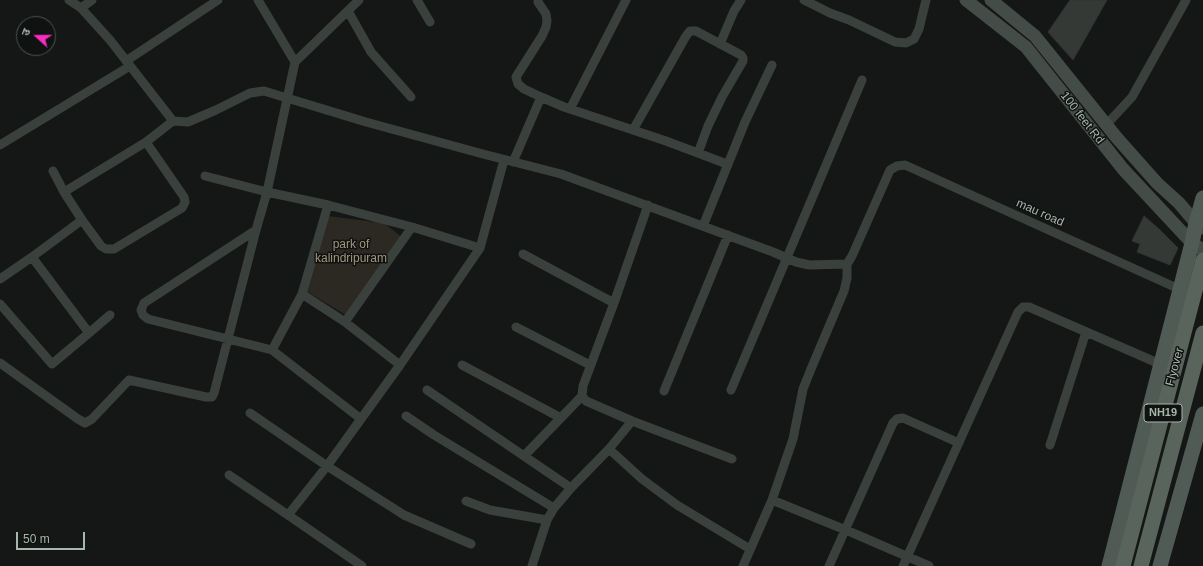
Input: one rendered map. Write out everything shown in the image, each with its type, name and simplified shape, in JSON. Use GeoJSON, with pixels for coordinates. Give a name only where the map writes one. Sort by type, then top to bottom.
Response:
{"type":"FeatureCollection","features":[{"type":"Feature","properties":{"kind":"highway","name":"Flyover"},"geometry":{"type":"LineString","coordinates":[[1123,566],[1203,260]]}},
{"type":"Feature","properties":{"kind":"highway","name":"Flyover"},"geometry":{"type":"LineString","coordinates":[[1142,566],[1203,332]]}},
{"type":"Feature","properties":{"kind":"main road","name":"100 feet Rd"},"geometry":{"type":"LineString","coordinates":[[966,0],[1026,47],[1123,169],[1197,246]]}},
{"type":"Feature","properties":{"kind":"main road"},"geometry":{"type":"LineString","coordinates":[[991,0],[1035,36],[1106,125],[1157,183],[1179,203],[1199,225]]}},
{"type":"Feature","properties":{"kind":"main road"},"geometry":{"type":"LineString","coordinates":[[1109,566],[1179,289],[1197,246],[1203,198]]}},
{"type":"Feature","properties":{"kind":"main road"},"geometry":{"type":"LineString","coordinates":[[1160,566],[1203,414]]}},
{"type":"Feature","properties":{"kind":"street"},"geometry":{"type":"LineString","coordinates":[[70,0],[81,8],[110,40],[173,121]]}},
{"type":"Feature","properties":{"kind":"street"},"geometry":{"type":"LineString","coordinates":[[81,8],[92,0]]}},
{"type":"Feature","properties":{"kind":"street"},"geometry":{"type":"LineString","coordinates":[[0,145],[128,63],[218,0]]}},
{"type":"Feature","properties":{"kind":"street"},"geometry":{"type":"LineString","coordinates":[[258,0],[295,62]]}},
{"type":"Feature","properties":{"kind":"street"},"geometry":{"type":"LineString","coordinates":[[0,363],[85,423],[92,419],[129,380],[206,397],[212,397],[266,192],[295,62],[360,0]]}},
{"type":"Feature","properties":{"kind":"street"},"geometry":{"type":"LineString","coordinates":[[417,0],[430,22]]}},
{"type":"Feature","properties":{"kind":"street"},"geometry":{"type":"LineString","coordinates":[[538,0],[546,14],[546,28],[516,77],[518,84],[541,98],[727,164]]}},
{"type":"Feature","properties":{"kind":"street"},"geometry":{"type":"LineString","coordinates":[[570,109],[626,0]]}},
{"type":"Feature","properties":{"kind":"street"},"geometry":{"type":"LineString","coordinates":[[720,44],[734,11],[741,0]]}},
{"type":"Feature","properties":{"kind":"street"},"geometry":{"type":"LineString","coordinates":[[804,0],[895,42],[906,43],[914,39],[926,0]]}},
{"type":"Feature","properties":{"kind":"street"},"geometry":{"type":"LineString","coordinates":[[1106,125],[1132,96],[1186,0]]}},
{"type":"Feature","properties":{"kind":"street"},"geometry":{"type":"LineString","coordinates":[[348,11],[371,52],[411,97]]}},
{"type":"Feature","properties":{"kind":"street"},"geometry":{"type":"LineString","coordinates":[[632,130],[686,36],[690,31],[696,31],[741,55],[743,58],[743,61],[708,126],[698,153]]}},
{"type":"Feature","properties":{"kind":"street"},"geometry":{"type":"LineString","coordinates":[[703,226],[745,122],[772,65]]}},
{"type":"Feature","properties":{"kind":"street"},"geometry":{"type":"LineString","coordinates":[[731,390],[862,80]]}},
{"type":"Feature","properties":{"kind":"street"},"geometry":{"type":"LineString","coordinates":[[64,192],[146,142],[173,121],[188,122],[250,93],[264,91],[366,122],[561,174],[648,205],[796,262],[809,265],[846,264],[847,278],[844,291],[810,369],[793,439],[772,500],[743,566]]}},
{"type":"Feature","properties":{"kind":"street"},"geometry":{"type":"LineString","coordinates":[[288,515],[327,466],[400,365],[480,248],[509,161],[541,98]]}},
{"type":"Feature","properties":{"kind":"street"},"geometry":{"type":"LineString","coordinates":[[53,171],[64,192],[101,246],[106,249],[114,249],[182,208],[185,202],[184,197],[146,142]]}},
{"type":"Feature","properties":{"kind":"street","name":"mau road"},"geometry":{"type":"LineString","coordinates":[[846,264],[852,256],[890,170],[897,166],[905,165],[1179,289]]}},
{"type":"Feature","properties":{"kind":"street"},"geometry":{"type":"LineString","coordinates":[[205,176],[266,192],[328,205],[412,227],[480,248]]}},
{"type":"Feature","properties":{"kind":"street"},"geometry":{"type":"LineString","coordinates":[[272,350],[302,294],[328,205]]}},
{"type":"Feature","properties":{"kind":"street"},"geometry":{"type":"LineString","coordinates":[[648,205],[614,303],[582,386],[582,396],[586,401],[632,421],[732,459]]}},
{"type":"Feature","properties":{"kind":"street"},"geometry":{"type":"LineString","coordinates":[[0,279],[82,220]]}},
{"type":"Feature","properties":{"kind":"street"},"geometry":{"type":"LineString","coordinates":[[345,322],[412,227]]}},
{"type":"Feature","properties":{"kind":"street"},"geometry":{"type":"LineString","coordinates":[[256,230],[144,303],[142,310],[143,315],[148,319],[272,350],[361,419]]}},
{"type":"Feature","properties":{"kind":"street"},"geometry":{"type":"LineString","coordinates":[[664,391],[728,235]]}},
{"type":"Feature","properties":{"kind":"street"},"geometry":{"type":"LineString","coordinates":[[523,254],[614,303]]}},
{"type":"Feature","properties":{"kind":"street"},"geometry":{"type":"LineString","coordinates":[[32,257],[89,333]]}},
{"type":"Feature","properties":{"kind":"street"},"geometry":{"type":"LineString","coordinates":[[302,294],[345,322],[400,365]]}},
{"type":"Feature","properties":{"kind":"street"},"geometry":{"type":"LineString","coordinates":[[0,304],[52,364],[110,315]]}},
{"type":"Feature","properties":{"kind":"street"},"geometry":{"type":"LineString","coordinates":[[903,566],[1018,312],[1023,307],[1029,307],[1160,364]]}},
{"type":"Feature","properties":{"kind":"street"},"geometry":{"type":"LineString","coordinates":[[516,327],[590,365]]}},
{"type":"Feature","properties":{"kind":"street"},"geometry":{"type":"LineString","coordinates":[[1050,445],[1086,332]]}},
{"type":"Feature","properties":{"kind":"street"},"geometry":{"type":"LineString","coordinates":[[462,365],[561,418]]}},
{"type":"Feature","properties":{"kind":"street"},"geometry":{"type":"LineString","coordinates":[[427,390],[571,488]]}},
{"type":"Feature","properties":{"kind":"street"},"geometry":{"type":"LineString","coordinates":[[524,456],[582,396]]}},
{"type":"Feature","properties":{"kind":"street"},"geometry":{"type":"LineString","coordinates":[[250,413],[327,466],[404,515],[471,544]]}},
{"type":"Feature","properties":{"kind":"street"},"geometry":{"type":"LineString","coordinates":[[406,416],[434,435],[554,508]]}},
{"type":"Feature","properties":{"kind":"street"},"geometry":{"type":"LineString","coordinates":[[829,566],[896,419],[903,418],[959,443]]}},
{"type":"Feature","properties":{"kind":"street"},"geometry":{"type":"LineString","coordinates":[[532,566],[547,520],[554,508],[571,488],[609,449],[632,421]]}},
{"type":"Feature","properties":{"kind":"street"},"geometry":{"type":"LineString","coordinates":[[609,449],[642,479],[677,505],[750,549]]}},
{"type":"Feature","properties":{"kind":"street"},"geometry":{"type":"LineString","coordinates":[[228,475],[362,566]]}},
{"type":"Feature","properties":{"kind":"street"},"geometry":{"type":"LineString","coordinates":[[772,500],[929,566]]}},
{"type":"Feature","properties":{"kind":"street"},"geometry":{"type":"LineString","coordinates":[[466,501],[490,510],[547,520]]}},
{"type":"Feature","properties":{"kind":"green space","name":"park of kalindripuram"},"geometry":{"type":"Polygon","coordinates":[[[327,216],[384,223],[403,238],[346,315],[306,291],[327,216]]]}},
{"type":"Feature","properties":{"kind":"building"},"geometry":{"type":"Polygon","coordinates":[[[1070,0],[1107,0],[1073,60],[1048,32],[1070,0]]]}},
{"type":"Feature","properties":{"kind":"building"},"geometry":{"type":"Polygon","coordinates":[[[1144,216],[1178,248],[1170,265],[1137,252],[1140,244],[1132,241],[1144,216]]]}}]}
